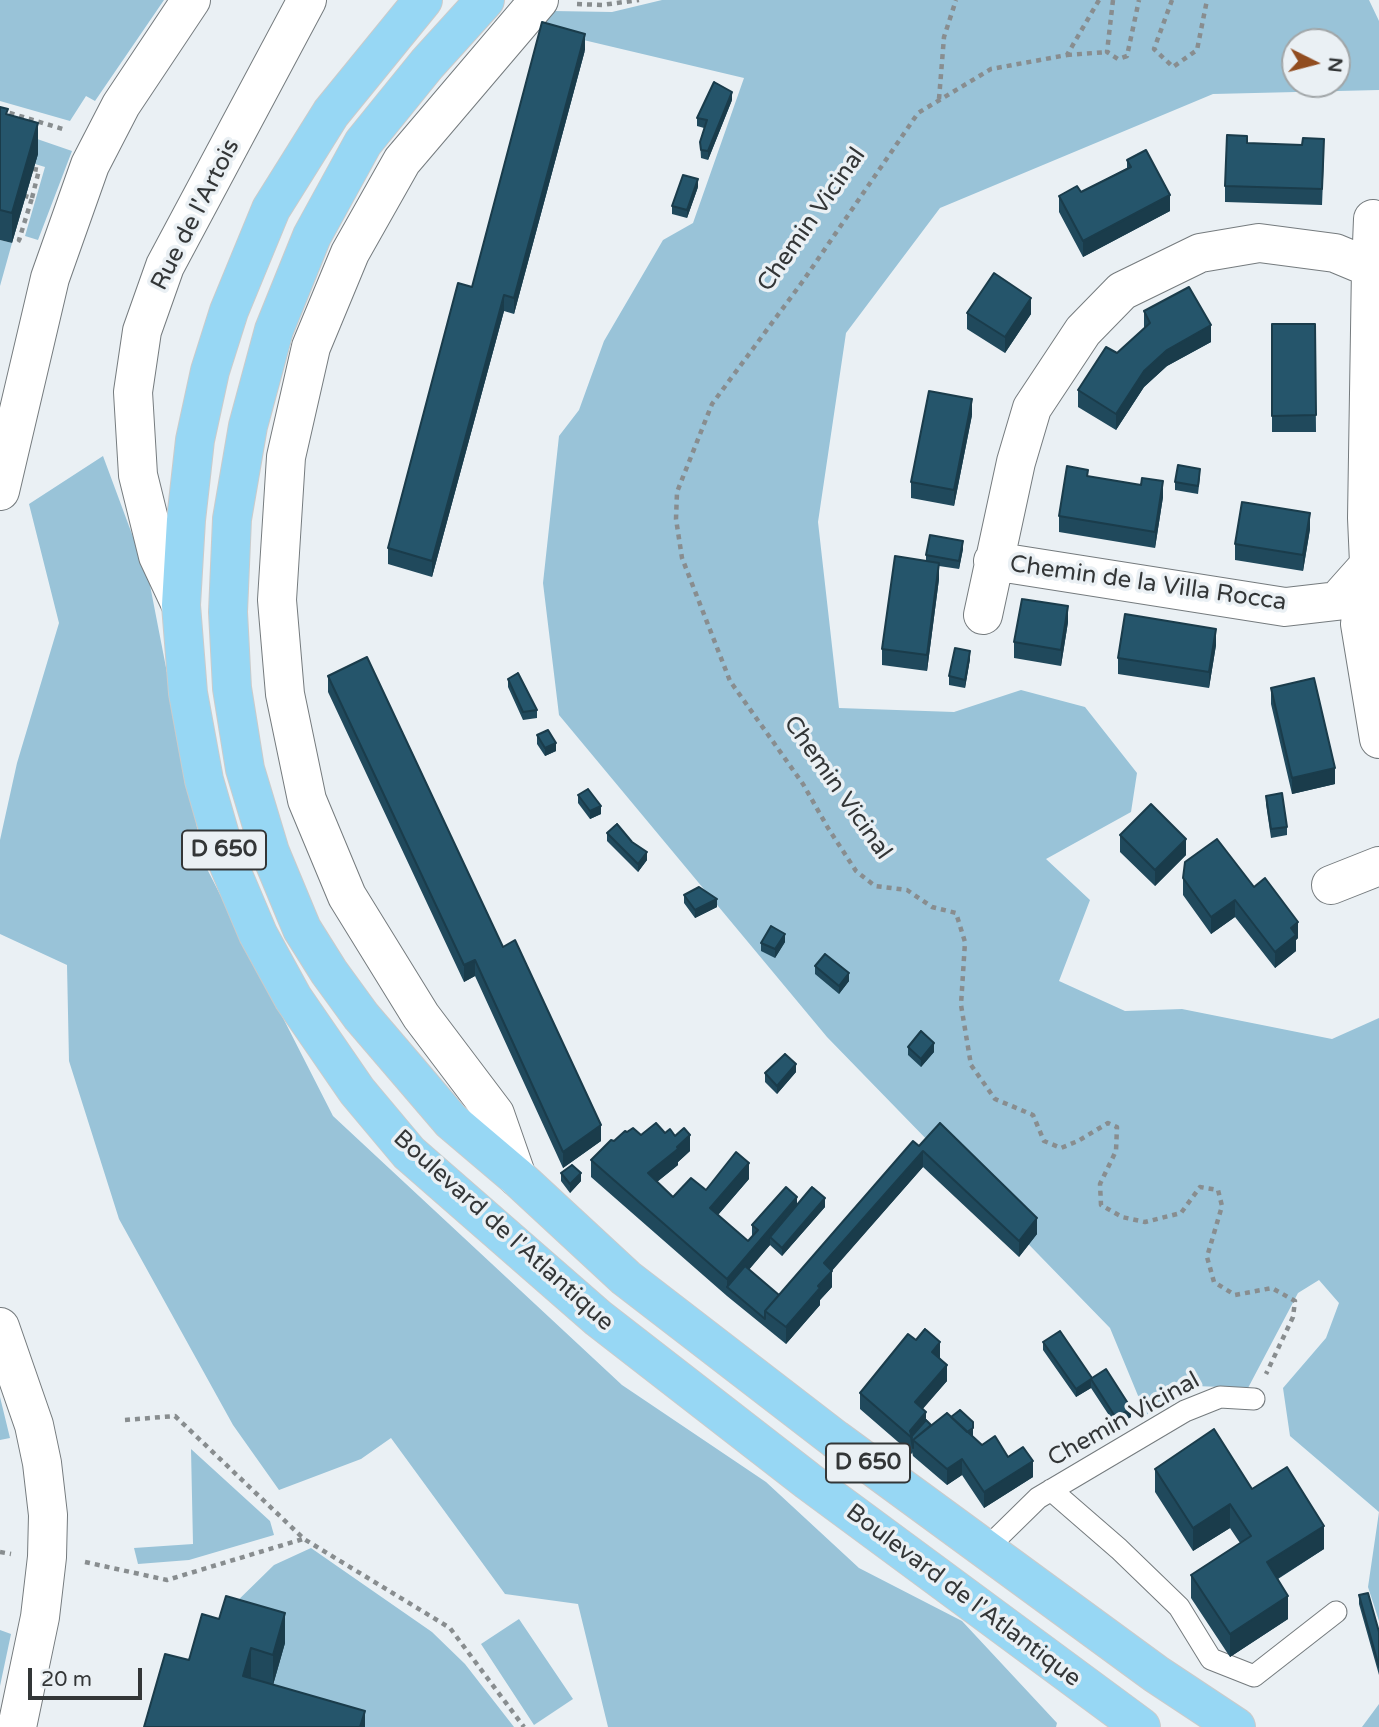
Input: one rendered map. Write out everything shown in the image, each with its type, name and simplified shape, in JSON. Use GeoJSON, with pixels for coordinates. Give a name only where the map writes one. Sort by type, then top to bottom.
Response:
{"type":"FeatureCollection","features":[{"type":"Feature","properties":{"kind":"main road","name":"Boulevard de l'Atlantique"},"geometry":{"type":"LineString","coordinates":[[423,0],[331,113],[271,209],[229,311],[210,371],[195,440],[186,520],[181,605],[188,693],[204,780],[228,863],[258,934],[293,998],[357,1091],[410,1153],[598,1318],[808,1481],[1141,1727]]}},
{"type":"Feature","properties":{"kind":"main road","name":"Boulevard de l'Atlantique"},"geometry":{"type":"LineString","coordinates":[[485,0],[426,64],[363,143],[312,236],[274,330],[248,426],[232,519],[228,612],[232,688],[245,769],[270,852],[302,929],[329,972],[395,1058],[451,1121],[517,1177],[626,1278],[835,1439],[1156,1674],[1236,1727]]}},
{"type":"Feature","properties":{"kind":"street"},"geometry":{"type":"LineString","coordinates":[[0,491],[50,278],[82,186],[121,104],[191,0]]}},
{"type":"Feature","properties":{"kind":"street","name":"Rue de l'Artois"},"geometry":{"type":"LineString","coordinates":[[181,605],[158,556],[138,475],[134,392],[142,331],[164,266],[307,0]]}},
{"type":"Feature","properties":{"kind":"street","name":"Boulevard de l'Atlantique"},"geometry":{"type":"LineString","coordinates":[[517,1177],[495,1114],[421,1016],[347,896],[306,800],[285,694],[277,600],[286,457],[311,347],[350,253],[402,161],[537,2]]}},
{"type":"Feature","properties":{"kind":"street"},"geometry":{"type":"LineString","coordinates":[[1373,219],[1367,518],[1374,564],[1360,624],[1379,739]]}},
{"type":"Feature","properties":{"kind":"street","name":"Chemin de la Villa Rocca"},"geometry":{"type":"LineString","coordinates":[[982,615],[1016,462],[1032,408],[1083,331],[1122,291],[1200,253],[1259,243],[1335,253],[1371,268]]}},
{"type":"Feature","properties":{"kind":"street","name":"Chemin de la Villa Rocca"},"geometry":{"type":"LineString","coordinates":[[993,561],[1285,607],[1337,601],[1374,564]]}},
{"type":"Feature","properties":{"kind":"street"},"geometry":{"type":"LineString","coordinates":[[1331,885],[1379,866]]}},
{"type":"Feature","properties":{"kind":"street"},"geometry":{"type":"LineString","coordinates":[[0,1327],[34,1425],[46,1491],[47,1557],[34,1650],[17,1727]]}},
{"type":"Feature","properties":{"kind":"lane","name":"Chemin Vicinal"},"geometry":{"type":"LineString","coordinates":[[986,1549],[1038,1498],[1185,1412],[1220,1397],[1254,1399]]}},
{"type":"Feature","properties":{"kind":"lane"},"geometry":{"type":"LineString","coordinates":[[1051,1490],[1119,1549],[1179,1607],[1211,1659],[1254,1676],[1336,1612]]}},
{"type":"Feature","properties":{"kind":"path"},"geometry":{"type":"LineString","coordinates":[[537,2],[602,5],[639,0]]}},
{"type":"Feature","properties":{"kind":"path"},"geometry":{"type":"LineString","coordinates":[[939,100],[944,37],[956,0]]}},
{"type":"Feature","properties":{"kind":"path"},"geometry":{"type":"LineString","coordinates":[[1067,55],[1099,0]]}},
{"type":"Feature","properties":{"kind":"path"},"geometry":{"type":"LineString","coordinates":[[1107,52],[1113,0]]}},
{"type":"Feature","properties":{"kind":"path","name":"Chemin Vicinal"},"geometry":{"type":"LineString","coordinates":[[1139,0],[1127,56],[1118,59],[1107,52],[1067,55],[991,69],[918,113],[803,281],[712,404],[677,492],[676,519],[682,558],[730,681],[803,783],[856,871],[875,886],[907,890],[932,907],[956,913],[965,942],[961,1005],[971,1065],[995,1100],[1032,1115],[1044,1141],[1061,1148],[1078,1141],[1108,1122],[1117,1127],[1116,1151],[1100,1184],[1101,1205],[1122,1217],[1145,1222],[1181,1213],[1200,1187],[1218,1190],[1222,1206],[1208,1257],[1214,1282],[1235,1295],[1272,1288],[1294,1301],[1293,1317],[1254,1399]]}},
{"type":"Feature","properties":{"kind":"path"},"geometry":{"type":"LineString","coordinates":[[1172,0],[1154,49],[1173,67],[1197,50],[1207,0]]}},
{"type":"Feature","properties":{"kind":"path"},"geometry":{"type":"LineString","coordinates":[[0,110],[72,131]]}},
{"type":"Feature","properties":{"kind":"path"},"geometry":{"type":"LineString","coordinates":[[19,240],[39,170],[33,169]]}},
{"type":"Feature","properties":{"kind":"path"},"geometry":{"type":"LineString","coordinates":[[25,196],[32,198]]}},
{"type":"Feature","properties":{"kind":"path"},"geometry":{"type":"LineString","coordinates":[[125,1420],[175,1416],[304,1539],[450,1628],[524,1727]]}},
{"type":"Feature","properties":{"kind":"path"},"geometry":{"type":"LineString","coordinates":[[47,1557],[67,1558],[167,1580],[304,1539]]}},
{"type":"Feature","properties":{"kind":"shaded area"},"geometry":{"type":"Polygon","coordinates":[[[0,0],[164,0],[95,101],[86,96],[70,121],[0,101],[0,0]]]}},
{"type":"Feature","properties":{"kind":"shaded area"},"geometry":{"type":"Polygon","coordinates":[[[662,0],[1369,0],[1379,21],[1379,90],[1351,91],[1351,28],[1281,28],[1281,92],[1213,94],[940,208],[846,333],[818,522],[839,708],[954,712],[1021,690],[1085,707],[1137,773],[1131,812],[1046,859],[1090,900],[1059,981],[1125,1011],[1182,1009],[1332,1039],[1379,1018],[1379,1512],[1290,1436],[1283,1388],[1326,1338],[1339,1303],[1319,1280],[1298,1293],[1248,1388],[1195,1386],[1146,1415],[1110,1328],[827,1037],[559,715],[543,583],[559,436],[579,410],[604,341],[663,240],[693,223],[744,78],[537,29],[553,11],[612,12],[662,0]]]}},
{"type":"Feature","properties":{"kind":"shaded area"},"geometry":{"type":"Polygon","coordinates":[[[11,130],[72,151],[38,240],[25,236],[45,167],[35,164],[37,154],[11,130]]]}},
{"type":"Feature","properties":{"kind":"shaded area"},"geometry":{"type":"Polygon","coordinates":[[[0,240],[12,243],[0,286],[0,240]]]}},
{"type":"Feature","properties":{"kind":"shaded area"},"geometry":{"type":"Polygon","coordinates":[[[103,456],[149,580],[204,863],[333,1116],[622,1385],[766,1482],[859,1568],[962,1621],[1057,1723],[1056,1727],[608,1727],[578,1604],[505,1594],[391,1438],[361,1459],[279,1490],[233,1425],[119,1219],[69,1061],[67,965],[0,934],[0,840],[17,763],[59,623],[29,504],[103,456]]]}},
{"type":"Feature","properties":{"kind":"shaded area"},"geometry":{"type":"Polygon","coordinates":[[[0,1397],[10,1438],[0,1440],[0,1397]]]}},
{"type":"Feature","properties":{"kind":"shaded area"},"geometry":{"type":"Polygon","coordinates":[[[191,1449],[270,1521],[274,1535],[189,1560],[138,1564],[134,1548],[193,1544],[191,1449]]]}},
{"type":"Feature","properties":{"kind":"shaded area"},"geometry":{"type":"Polygon","coordinates":[[[1379,1512],[1379,1621],[1368,1587],[1379,1512]]]}},
{"type":"Feature","properties":{"kind":"shaded area"},"geometry":{"type":"Polygon","coordinates":[[[311,1548],[432,1632],[465,1664],[514,1727],[360,1727],[248,1698],[226,1612],[274,1565],[311,1548]]]}},
{"type":"Feature","properties":{"kind":"shaded area"},"geometry":{"type":"Polygon","coordinates":[[[519,1619],[573,1699],[534,1725],[481,1644],[519,1619]]]}},
{"type":"Feature","properties":{"kind":"shaded area"},"geometry":{"type":"Polygon","coordinates":[[[0,1630],[11,1634],[0,1686],[0,1630]]]}},
{"type":"Feature","properties":{"kind":"shaded area"},"geometry":{"type":"Polygon","coordinates":[[[1379,1704],[1379,1727],[1362,1727],[1379,1704]]]}},
{"type":"Feature","properties":{"kind":"building"},"geometry":{"type":"Polygon","coordinates":[[[542,22],[585,34],[514,298],[504,295],[432,561],[388,548],[458,283],[472,287],[542,22]]]}},
{"type":"Feature","properties":{"kind":"building"},"geometry":{"type":"Polygon","coordinates":[[[714,82],[732,92],[708,151],[701,150],[700,142],[707,120],[697,118],[714,82]]]}},
{"type":"Feature","properties":{"kind":"building"},"geometry":{"type":"Polygon","coordinates":[[[0,107],[8,109],[6,114],[38,123],[12,213],[0,210],[0,107]]]}},
{"type":"Feature","properties":{"kind":"building"},"geometry":{"type":"Polygon","coordinates":[[[1227,135],[1247,136],[1247,143],[1302,145],[1303,138],[1324,139],[1322,189],[1225,186],[1227,135]]]}},
{"type":"Feature","properties":{"kind":"building"},"geometry":{"type":"Polygon","coordinates":[[[1146,150],[1170,195],[1083,241],[1059,196],[1077,186],[1081,192],[1131,167],[1127,160],[1146,150]]]}},
{"type":"Feature","properties":{"kind":"building"},"geometry":{"type":"Polygon","coordinates":[[[683,175],[698,179],[687,210],[672,206],[683,175]]]}},
{"type":"Feature","properties":{"kind":"building"},"geometry":{"type":"Polygon","coordinates":[[[994,273],[1031,298],[1005,337],[967,313],[994,273]]]}},
{"type":"Feature","properties":{"kind":"building"},"geometry":{"type":"Polygon","coordinates":[[[1189,287],[1211,325],[1167,350],[1144,371],[1116,414],[1078,390],[1106,347],[1117,353],[1150,323],[1144,311],[1189,287]]]}},
{"type":"Feature","properties":{"kind":"building"},"geometry":{"type":"Polygon","coordinates":[[[1272,324],[1315,324],[1316,415],[1272,416],[1272,324]]]}},
{"type":"Feature","properties":{"kind":"building"},"geometry":{"type":"Polygon","coordinates":[[[929,391],[972,399],[954,490],[911,482],[929,391]]]}},
{"type":"Feature","properties":{"kind":"building"},"geometry":{"type":"Polygon","coordinates":[[[1178,465],[1200,469],[1198,486],[1175,482],[1178,465]]]}},
{"type":"Feature","properties":{"kind":"building"},"geometry":{"type":"Polygon","coordinates":[[[1067,466],[1088,470],[1087,476],[1141,485],[1142,478],[1163,481],[1155,532],[1059,516],[1067,466]]]}},
{"type":"Feature","properties":{"kind":"building"},"geometry":{"type":"Polygon","coordinates":[[[1242,502],[1310,513],[1303,555],[1235,544],[1242,502]]]}},
{"type":"Feature","properties":{"kind":"building"},"geometry":{"type":"Polygon","coordinates":[[[930,535],[963,541],[959,561],[926,555],[930,535]]]}},
{"type":"Feature","properties":{"kind":"building"},"geometry":{"type":"Polygon","coordinates":[[[895,556],[939,563],[927,655],[882,649],[895,556]]]}},
{"type":"Feature","properties":{"kind":"building"},"geometry":{"type":"Polygon","coordinates":[[[1022,599],[1068,606],[1061,650],[1014,642],[1022,599]]]}},
{"type":"Feature","properties":{"kind":"building"},"geometry":{"type":"Polygon","coordinates":[[[1125,614],[1216,629],[1209,672],[1118,658],[1125,614]]]}},
{"type":"Feature","properties":{"kind":"building"},"geometry":{"type":"Polygon","coordinates":[[[955,648],[970,651],[965,680],[949,676],[955,648]]]}},
{"type":"Feature","properties":{"kind":"building"},"geometry":{"type":"Polygon","coordinates":[[[367,657],[503,947],[515,940],[601,1125],[563,1152],[475,960],[464,965],[328,676],[367,657]]]}},
{"type":"Feature","properties":{"kind":"building"},"geometry":{"type":"Polygon","coordinates":[[[518,673],[537,710],[523,712],[508,679],[518,673]]]}},
{"type":"Feature","properties":{"kind":"building"},"geometry":{"type":"Polygon","coordinates":[[[1314,678],[1335,768],[1292,778],[1271,688],[1314,678]]]}},
{"type":"Feature","properties":{"kind":"building"},"geometry":{"type":"Polygon","coordinates":[[[548,730],[556,743],[545,748],[537,735],[548,730]]]}},
{"type":"Feature","properties":{"kind":"building"},"geometry":{"type":"Polygon","coordinates":[[[588,789],[601,806],[590,811],[578,795],[588,789]]]}},
{"type":"Feature","properties":{"kind":"building"},"geometry":{"type":"Polygon","coordinates":[[[1282,793],[1287,827],[1271,829],[1266,796],[1282,793]]]}},
{"type":"Feature","properties":{"kind":"building"},"geometry":{"type":"Polygon","coordinates":[[[1151,804],[1186,839],[1155,870],[1120,835],[1151,804]]]}},
{"type":"Feature","properties":{"kind":"building"},"geometry":{"type":"Polygon","coordinates":[[[617,824],[632,842],[647,852],[638,864],[607,833],[617,824]]]}},
{"type":"Feature","properties":{"kind":"building"},"geometry":{"type":"Polygon","coordinates":[[[1217,839],[1254,887],[1265,878],[1298,922],[1291,928],[1296,935],[1275,952],[1235,900],[1211,917],[1183,878],[1185,862],[1217,839]]]}},
{"type":"Feature","properties":{"kind":"building"},"geometry":{"type":"Polygon","coordinates":[[[699,887],[717,899],[695,910],[684,895],[699,887]]]}},
{"type":"Feature","properties":{"kind":"building"},"geometry":{"type":"Polygon","coordinates":[[[771,926],[785,934],[775,949],[761,943],[771,926]]]}},
{"type":"Feature","properties":{"kind":"building"},"geometry":{"type":"Polygon","coordinates":[[[825,954],[849,973],[839,986],[815,966],[825,954]]]}},
{"type":"Feature","properties":{"kind":"building"},"geometry":{"type":"Polygon","coordinates":[[[921,1031],[934,1043],[921,1059],[908,1047],[921,1031]]]}},
{"type":"Feature","properties":{"kind":"building"},"geometry":{"type":"Polygon","coordinates":[[[785,1054],[796,1064],[777,1086],[765,1073],[785,1054]]]}},
{"type":"Feature","properties":{"kind":"building"},"geometry":{"type":"Polygon","coordinates":[[[656,1123],[665,1133],[670,1129],[675,1136],[684,1128],[690,1135],[678,1149],[648,1173],[673,1197],[691,1178],[706,1190],[736,1152],[749,1163],[710,1208],[748,1241],[758,1230],[752,1225],[786,1187],[797,1197],[727,1279],[591,1160],[611,1140],[614,1141],[625,1131],[633,1128],[641,1135],[656,1123]]]}},
{"type":"Feature","properties":{"kind":"building"},"geometry":{"type":"Polygon","coordinates":[[[940,1123],[1037,1218],[1019,1241],[923,1151],[824,1263],[832,1271],[786,1327],[765,1311],[913,1141],[919,1146],[940,1123]]]}},
{"type":"Feature","properties":{"kind":"building"},"geometry":{"type":"Polygon","coordinates":[[[572,1165],[581,1173],[570,1184],[561,1173],[572,1165]]]}},
{"type":"Feature","properties":{"kind":"building"},"geometry":{"type":"Polygon","coordinates":[[[812,1187],[825,1198],[782,1248],[770,1237],[812,1187]]]}},
{"type":"Feature","properties":{"kind":"building"},"geometry":{"type":"Polygon","coordinates":[[[745,1266],[779,1295],[765,1311],[765,1319],[727,1287],[745,1266]]]}},
{"type":"Feature","properties":{"kind":"building"},"geometry":{"type":"Polygon","coordinates":[[[925,1329],[940,1342],[932,1352],[947,1365],[915,1402],[926,1412],[910,1431],[912,1438],[860,1393],[908,1334],[916,1340],[925,1329]]]}},
{"type":"Feature","properties":{"kind":"building"},"geometry":{"type":"Polygon","coordinates":[[[1060,1331],[1092,1378],[1106,1369],[1131,1408],[1116,1418],[1091,1379],[1076,1389],[1043,1342],[1060,1331]]]}},
{"type":"Feature","properties":{"kind":"building"},"geometry":{"type":"Polygon","coordinates":[[[960,1410],[973,1422],[973,1428],[967,1432],[951,1417],[960,1410]]]}},
{"type":"Feature","properties":{"kind":"building"},"geometry":{"type":"Polygon","coordinates":[[[947,1413],[982,1445],[995,1436],[1008,1457],[1023,1447],[1033,1461],[984,1492],[962,1459],[947,1469],[913,1440],[947,1413]]]}},
{"type":"Feature","properties":{"kind":"building"},"geometry":{"type":"Polygon","coordinates":[[[926,1420],[931,1425],[913,1440],[913,1448],[911,1437],[926,1420]]]}},
{"type":"Feature","properties":{"kind":"building"},"geometry":{"type":"Polygon","coordinates":[[[1214,1429],[1252,1489],[1287,1467],[1324,1526],[1267,1562],[1288,1596],[1230,1634],[1191,1575],[1251,1536],[1230,1504],[1193,1528],[1155,1469],[1214,1429]]]}},
{"type":"Feature","properties":{"kind":"building"},"geometry":{"type":"Polygon","coordinates":[[[1368,1593],[1379,1632],[1379,1667],[1359,1595],[1368,1593]]]}},
{"type":"Feature","properties":{"kind":"building"},"geometry":{"type":"Polygon","coordinates":[[[226,1596],[285,1613],[273,1655],[251,1648],[243,1676],[365,1711],[360,1727],[144,1727],[165,1654],[189,1660],[202,1614],[219,1619],[226,1596]]]}}]}
